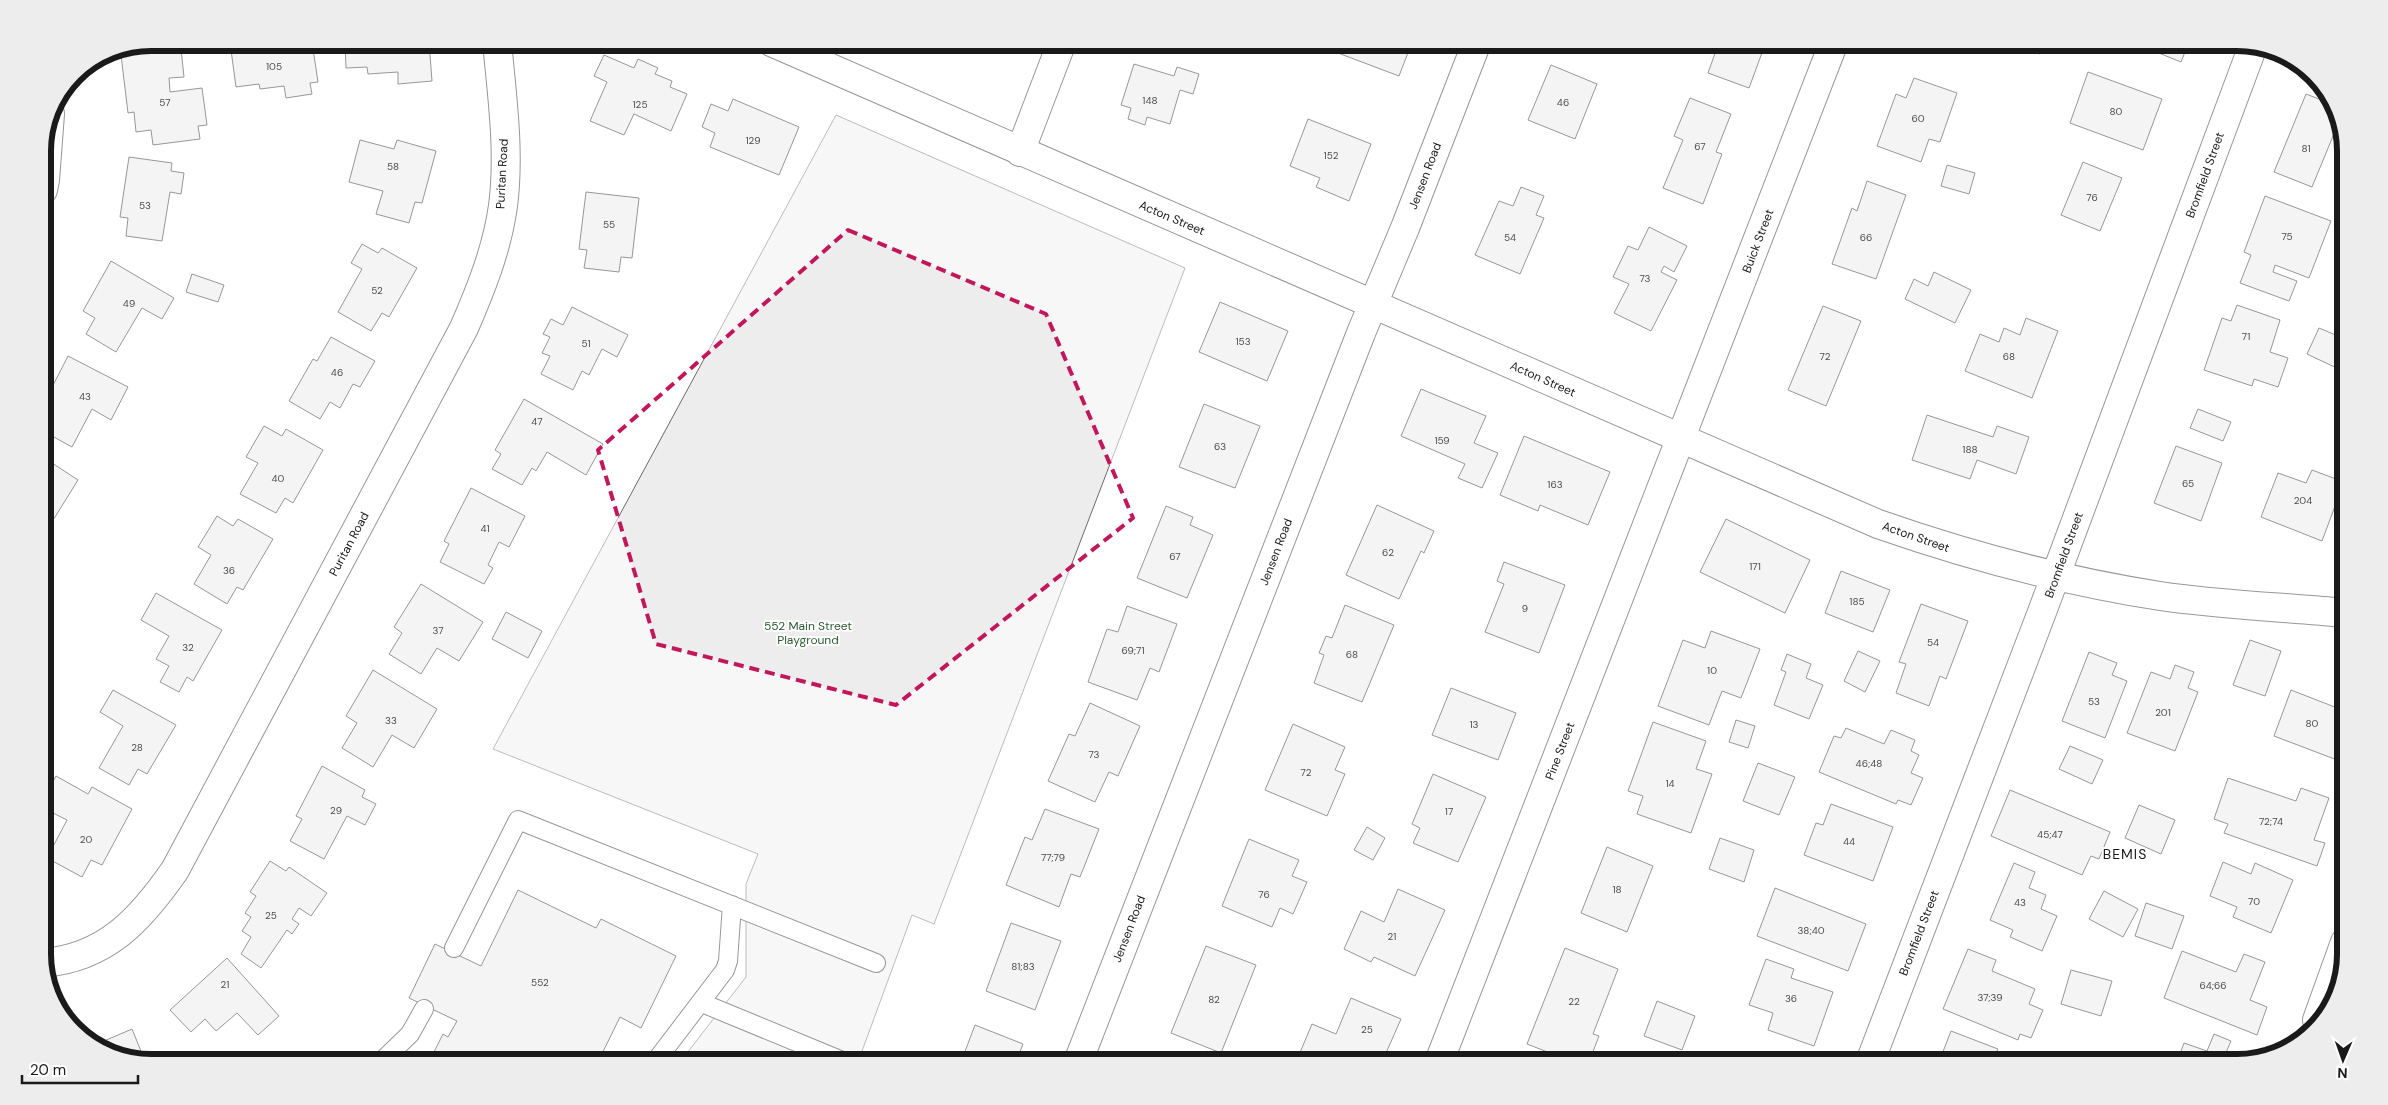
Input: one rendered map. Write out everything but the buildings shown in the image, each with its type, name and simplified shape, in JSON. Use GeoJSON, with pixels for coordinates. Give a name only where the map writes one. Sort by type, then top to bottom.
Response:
{"type":"FeatureCollection","features":[{"type":"Feature","properties":{"kind":"street","name":"Puritan Road"},"geometry":{"type":"LineString","coordinates":[[51,962],[64,961],[102,946],[128,927],[153,902],[175,870],[464,328],[494,249],[503,206],[505,161],[504,109],[498,51]]}},
{"type":"Feature","properties":{"kind":"street","name":"Acton Street"},"geometry":{"type":"LineString","coordinates":[[790,51],[1681,440],[1878,524],[1996,562],[2055,577],[2161,596],[2337,611]]}},
{"type":"Feature","properties":{"kind":"street"},"geometry":{"type":"LineString","coordinates":[[1020,152],[1059,51]]}},
{"type":"Feature","properties":{"kind":"street","name":"Jensen Road"},"geometry":{"type":"LineString","coordinates":[[1081,1054],[1372,305],[1473,51]]}},
{"type":"Feature","properties":{"kind":"street","name":"Buick Street"},"geometry":{"type":"LineString","coordinates":[[1681,440],[1831,51]]}},
{"type":"Feature","properties":{"kind":"street","name":"Bromfield Street"},"geometry":{"type":"LineString","coordinates":[[1873,1054],[2055,577],[2251,52]]}},
{"type":"Feature","properties":{"kind":"street","name":"Pine Street"},"geometry":{"type":"LineString","coordinates":[[1442,1054],[1681,440]]}},
{"type":"Feature","properties":{"kind":"street"},"geometry":{"type":"LineString","coordinates":[[2321,1007],[2336,969]]}},
{"type":"Feature","properties":{"kind":"lane"},"geometry":{"type":"LineString","coordinates":[[454,948],[518,820],[876,962]]}},
{"type":"Feature","properties":{"kind":"lane"},"geometry":{"type":"LineString","coordinates":[[661,1054],[702,1003],[725,970],[728,960],[732,905]]}},
{"type":"Feature","properties":{"kind":"lane"},"geometry":{"type":"LineString","coordinates":[[702,1003],[825,1054]]}},
{"type":"Feature","properties":{"kind":"lane"},"geometry":{"type":"LineString","coordinates":[[389,1054],[410,1034],[424,1009]]}},
{"type":"Feature","properties":{"kind":"highlighted area"},"geometry":{"type":"Polygon","coordinates":[[[848,230],[1046,314],[1133,518],[896,705],[656,644],[598,450],[848,230]]]}},
{"type":"Feature","properties":{"kind":"shaded area","name":"552 Main Street Playground"},"geometry":{"type":"Polygon","coordinates":[[[836,115],[1185,268],[934,924],[912,915],[861,1054],[686,1054],[746,977],[746,884],[758,854],[493,749],[836,115]]]}},
{"type":"Feature","properties":{"kind":"district","name":"BEMIS"},"geometry":{"type":"Point","coordinates":[2125,854]}}]}
